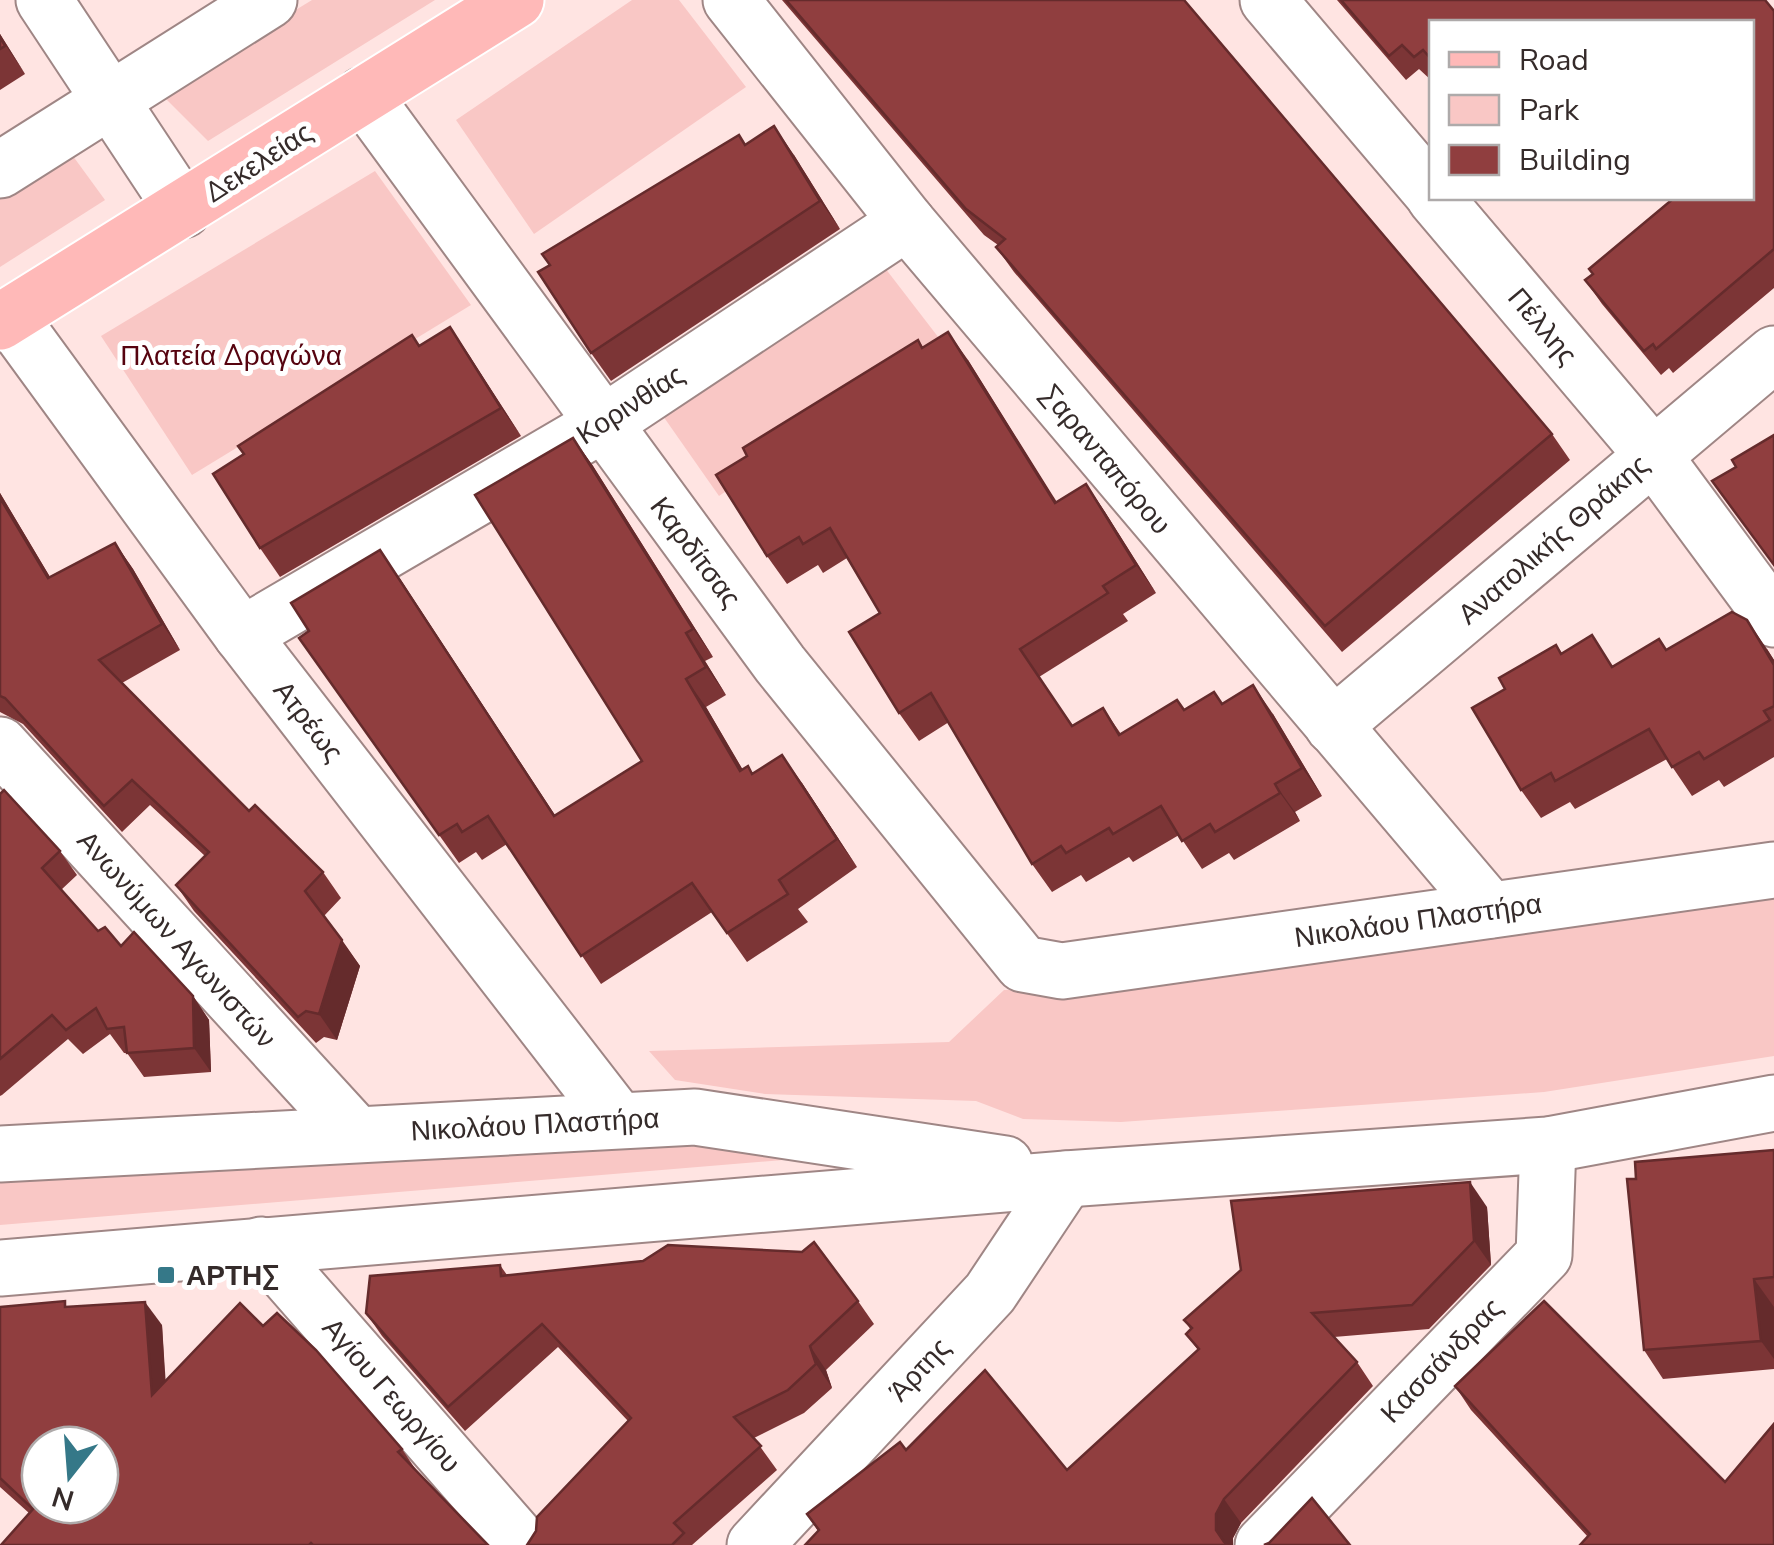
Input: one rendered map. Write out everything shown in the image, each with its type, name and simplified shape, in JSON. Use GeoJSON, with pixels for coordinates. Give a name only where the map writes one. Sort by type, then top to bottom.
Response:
{"type":"FeatureCollection","features":[{"type":"Feature","properties":{"kind":"main road","name":"Δεκελείας"},"geometry":{"type":"LineString","coordinates":[[4,319],[516,0]]}},
{"type":"Feature","properties":{"kind":"street"},"geometry":{"type":"LineString","coordinates":[[44,0],[184,210]]}},
{"type":"Feature","properties":{"kind":"street"},"geometry":{"type":"LineString","coordinates":[[0,170],[269,0]]}},
{"type":"Feature","properties":{"kind":"street","name":"Σαρανταπόρου"},"geometry":{"type":"LineString","coordinates":[[731,0],[907,222],[1490,910]]}},
{"type":"Feature","properties":{"kind":"street","name":"Πέλλης"},"geometry":{"type":"LineString","coordinates":[[1268,0],[1429,191]]}},
{"type":"Feature","properties":{"kind":"street","name":"Καρδίτσας"},"geometry":{"type":"LineString","coordinates":[[363,95],[601,425],[780,664],[1023,964],[1062,970]]}},
{"type":"Feature","properties":{"kind":"street","name":"Πέλλης"},"geometry":{"type":"LineString","coordinates":[[1436,200],[1652,454],[1774,620]]}},
{"type":"Feature","properties":{"kind":"street","name":"Κορινθίας"},"geometry":{"type":"LineString","coordinates":[[242,634],[601,425],[907,222]]}},
{"type":"Feature","properties":{"kind":"street","name":"Ατρέως"},"geometry":{"type":"LineString","coordinates":[[4,319],[618,1120]]}},
{"type":"Feature","properties":{"kind":"street","name":"Ανατολικής Θράκης"},"geometry":{"type":"LineString","coordinates":[[1333,726],[1774,354]]}},
{"type":"Feature","properties":{"kind":"street","name":"Ανωνύμων Αγωνιστών"},"geometry":{"type":"LineString","coordinates":[[0,745],[354,1132]]}},
{"type":"Feature","properties":{"kind":"street","name":"Νικολάου Πλαστήρα"},"geometry":{"type":"LineString","coordinates":[[1062,970],[1774,870]]}},
{"type":"Feature","properties":{"kind":"street","name":"Νικολάου Πλαστήρα"},"geometry":{"type":"LineString","coordinates":[[0,1268],[1066,1178],[1548,1145],[1774,1103]]}},
{"type":"Feature","properties":{"kind":"street","name":"Νικολάου Πλαστήρα"},"geometry":{"type":"LineString","coordinates":[[0,1154],[354,1132],[695,1118],[975,1157],[1066,1178]]}},
{"type":"Feature","properties":{"kind":"street","name":"Κασσάνδρας"},"geometry":{"type":"LineString","coordinates":[[1263,1545],[1544,1254],[1548,1145]]}},
{"type":"Feature","properties":{"kind":"street","name":"Άρτης"},"geometry":{"type":"LineString","coordinates":[[755,1545],[990,1293],[1066,1178]]}},
{"type":"Feature","properties":{"kind":"street","name":"Αγίου Γεωργίου"},"geometry":{"type":"LineString","coordinates":[[261,1245],[523,1545]]}},
{"type":"Feature","properties":{"kind":"green space"},"geometry":{"type":"Polygon","coordinates":[[[312,0],[435,0],[208,141],[160,93],[312,0]]]}},
{"type":"Feature","properties":{"kind":"green space"},"geometry":{"type":"Polygon","coordinates":[[[632,0],[679,0],[746,87],[534,234],[456,120],[632,0]]]}},
{"type":"Feature","properties":{"kind":"green space"},"geometry":{"type":"Polygon","coordinates":[[[70,152],[105,200],[0,267],[0,196],[70,152]]]}},
{"type":"Feature","properties":{"kind":"green space","name":"Πλατεία Δραγώνα"},"geometry":{"type":"Polygon","coordinates":[[[375,171],[471,305],[192,475],[101,336],[375,171]]]}},
{"type":"Feature","properties":{"kind":"green space"},"geometry":{"type":"Polygon","coordinates":[[[875,255],[942,342],[719,496],[656,406],[875,255]]]}},
{"type":"Feature","properties":{"kind":"green space"},"geometry":{"type":"Polygon","coordinates":[[[1774,899],[1774,1056],[1544,1092],[1121,1122],[1023,1119],[976,1101],[765,1094],[675,1080],[649,1051],[949,1042],[1004,990],[1089,988],[1774,899]]]}},
{"type":"Feature","properties":{"kind":"green space"},"geometry":{"type":"Polygon","coordinates":[[[738,1138],[879,1152],[0,1225],[0,1180],[738,1138]]]}},
{"type":"Feature","properties":{"kind":"building"},"geometry":{"type":"Polygon","coordinates":[[[786,0],[1184,0],[1552,434],[1325,626],[996,247],[1005,239],[966,209],[786,0]]]}},
{"type":"Feature","properties":{"kind":"building"},"geometry":{"type":"Polygon","coordinates":[[[1341,0],[1765,0],[1774,11],[1774,249],[1656,349],[1653,344],[1644,351],[1585,280],[1593,274],[1589,269],[1672,200],[1754,200],[1754,20],[1429,20],[1429,57],[1423,50],[1414,57],[1402,45],[1389,56],[1341,0]]]}},
{"type":"Feature","properties":{"kind":"building"},"geometry":{"type":"Polygon","coordinates":[[[774,126],[820,201],[591,353],[538,272],[550,265],[542,254],[739,135],[745,145],[774,126]]]}},
{"type":"Feature","properties":{"kind":"building"},"geometry":{"type":"Polygon","coordinates":[[[450,327],[501,408],[260,548],[213,474],[244,454],[238,446],[412,335],[419,346],[450,327]]]}},
{"type":"Feature","properties":{"kind":"building"},"geometry":{"type":"Polygon","coordinates":[[[948,332],[1055,503],[1086,484],[1136,565],[1103,586],[1108,593],[1020,649],[1072,726],[1103,708],[1119,735],[1177,700],[1184,710],[1214,692],[1222,704],[1253,685],[1302,768],[1275,784],[1280,793],[1215,832],[1210,824],[1182,841],[1161,806],[1113,834],[1109,828],[1066,853],[1061,846],[1032,864],[931,693],[899,713],[849,632],[880,613],[830,528],[803,544],[799,537],[767,556],[716,475],[747,456],[743,448],[918,340],[922,348],[948,332]]]}},
{"type":"Feature","properties":{"kind":"building"},"geometry":{"type":"Polygon","coordinates":[[[1774,435],[1774,565],[1712,481],[1736,467],[1732,460],[1774,435]]]}},
{"type":"Feature","properties":{"kind":"building"},"geometry":{"type":"Polygon","coordinates":[[[573,438],[693,629],[686,633],[706,667],[686,679],[740,771],[748,766],[752,774],[782,755],[837,839],[779,880],[788,894],[727,933],[692,883],[581,956],[488,816],[462,832],[457,824],[439,835],[299,638],[309,631],[291,603],[380,550],[554,816],[642,761],[475,495],[573,438]]]}},
{"type":"Feature","properties":{"kind":"building"},"geometry":{"type":"Polygon","coordinates":[[[0,498],[48,578],[115,543],[162,624],[99,660],[249,811],[255,805],[323,872],[305,891],[342,940],[319,1014],[306,1011],[298,1017],[176,885],[209,852],[132,780],[104,806],[0,696],[0,498]]]}},
{"type":"Feature","properties":{"kind":"building"},"geometry":{"type":"Polygon","coordinates":[[[1732,612],[1747,620],[1774,665],[1774,706],[1764,711],[1770,720],[1704,759],[1699,752],[1672,767],[1649,729],[1555,781],[1551,773],[1521,790],[1472,708],[1505,689],[1499,678],[1556,645],[1561,654],[1592,635],[1612,667],[1659,639],[1666,650],[1732,612]]]}},
{"type":"Feature","properties":{"kind":"building"},"geometry":{"type":"Polygon","coordinates":[[[4,790],[60,851],[42,868],[98,931],[105,927],[121,946],[134,932],[193,996],[194,1048],[127,1053],[124,1027],[107,1029],[96,1008],[66,1030],[52,1015],[0,1059],[0,794],[4,790]]]}},
{"type":"Feature","properties":{"kind":"building"},"geometry":{"type":"Polygon","coordinates":[[[1774,1150],[1774,1277],[1754,1279],[1761,1341],[1644,1350],[1627,1179],[1636,1179],[1635,1162],[1774,1150]]]}},
{"type":"Feature","properties":{"kind":"building"},"geometry":{"type":"Polygon","coordinates":[[[1470,1182],[1474,1241],[1412,1305],[1312,1313],[1357,1362],[1224,1499],[1216,1514],[1216,1530],[1228,1545],[805,1545],[819,1530],[807,1514],[900,1442],[906,1450],[985,1370],[1067,1470],[1199,1349],[1186,1334],[1192,1328],[1184,1320],[1241,1270],[1231,1201],[1470,1182]]]}},
{"type":"Feature","properties":{"kind":"building"},"geometry":{"type":"Polygon","coordinates":[[[814,1242],[858,1301],[810,1346],[816,1364],[788,1390],[734,1417],[761,1446],[674,1523],[684,1533],[672,1545],[527,1545],[536,1531],[537,1517],[631,1418],[542,1324],[448,1407],[366,1313],[370,1276],[500,1265],[501,1276],[643,1261],[668,1245],[802,1252],[814,1242]]]}},
{"type":"Feature","properties":{"kind":"building"},"geometry":{"type":"Polygon","coordinates":[[[65,1301],[65,1307],[145,1302],[152,1395],[240,1303],[263,1326],[277,1313],[316,1350],[402,1449],[398,1452],[488,1545],[1,1545],[20,1524],[120,1525],[120,1425],[20,1425],[20,1497],[0,1478],[0,1307],[65,1301]]]}},
{"type":"Feature","properties":{"kind":"building"},"geometry":{"type":"Polygon","coordinates":[[[1544,1301],[1725,1482],[1773,1425],[1774,1545],[1580,1545],[1590,1534],[1455,1386],[1544,1301]]]}},
{"type":"Feature","properties":{"kind":"building"},"geometry":{"type":"Polygon","coordinates":[[[1312,1498],[1350,1545],[1264,1545],[1269,1543],[1312,1498]]]}},
{"type":"Feature","properties":{"kind":"place","name":"ΑΡΤΗΣ"},"geometry":{"type":"Point","coordinates":[166,1275]}}]}
